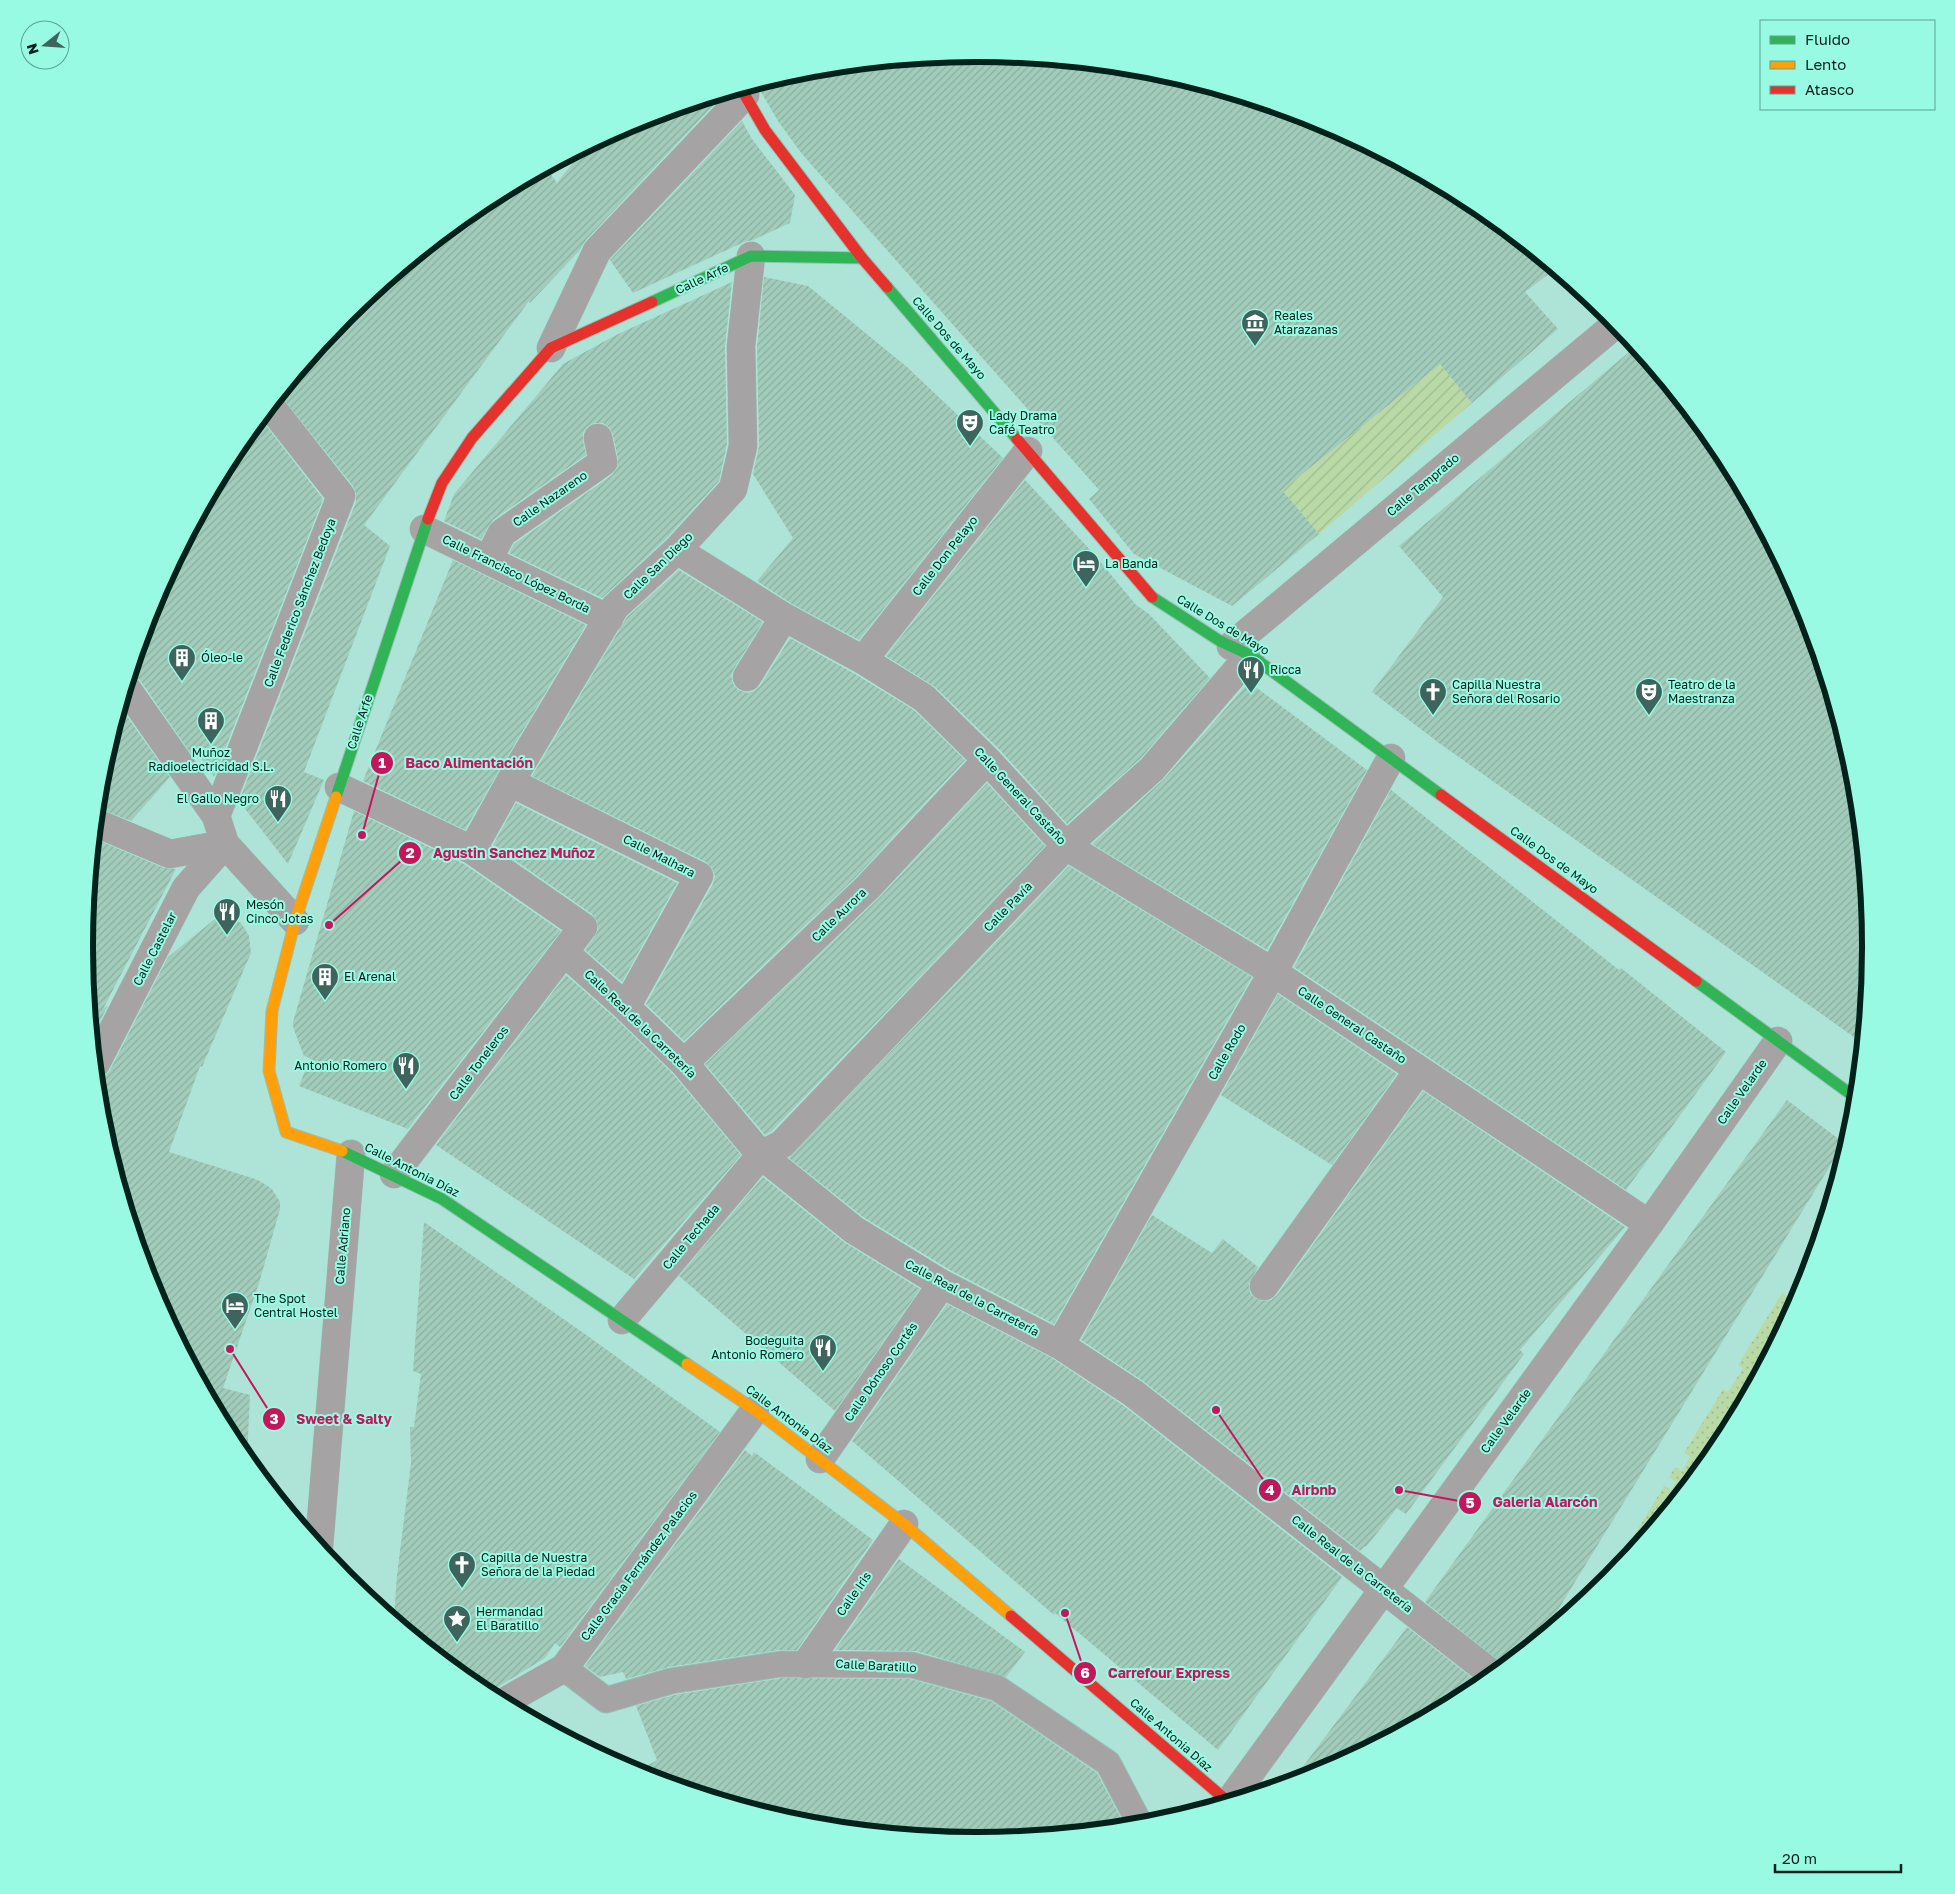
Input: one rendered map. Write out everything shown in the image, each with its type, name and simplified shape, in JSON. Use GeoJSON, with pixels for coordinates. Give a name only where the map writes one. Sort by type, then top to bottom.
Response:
{"type":"FeatureCollection","features":[{"type":"Feature","properties":{"kind":"street","name":"Calle Dos de Mayo"},"geometry":{"type":"LineString","coordinates":[[745,94],[765,130],[862,258],[1028,451],[1148,595],[1220,641],[1240,650],[1849,1093]]}},
{"type":"Feature","properties":{"kind":"street","name":"Calle Arfe"},"geometry":{"type":"LineString","coordinates":[[286,1132],[269,1070],[272,1011],[295,920],[424,529],[442,484],[472,438],[551,348],[598,251],[741,95]]}},
{"type":"Feature","properties":{"kind":"street","name":"Calle Arfe"},"geometry":{"type":"LineString","coordinates":[[551,348],[751,256],[862,258]]}},
{"type":"Feature","properties":{"kind":"street","name":"Calle San Diego"},"geometry":{"type":"LineString","coordinates":[[472,850],[510,782],[615,608],[677,550],[733,490],[743,446],[741,346],[751,256]]}},
{"type":"Feature","properties":{"kind":"street","name":"Calle Temprado"},"geometry":{"type":"LineString","coordinates":[[1240,650],[1610,329]]}},
{"type":"Feature","properties":{"kind":"street","name":"Calle Federico Sánchez Bedoya"},"geometry":{"type":"LineString","coordinates":[[216,816],[341,496],[274,411]]}},
{"type":"Feature","properties":{"kind":"street","name":"Calle Nazareno"},"geometry":{"type":"LineString","coordinates":[[488,560],[502,533],[604,462],[598,438]]}},
{"type":"Feature","properties":{"kind":"street","name":"Calle Don Pelayo"},"geometry":{"type":"LineString","coordinates":[[863,660],[1028,451]]}},
{"type":"Feature","properties":{"kind":"street","name":"Calle Francisco López Borda"},"geometry":{"type":"LineString","coordinates":[[424,529],[609,619]]}},
{"type":"Feature","properties":{"kind":"street","name":"Calle General Castaño"},"geometry":{"type":"LineString","coordinates":[[677,550],[784,616],[863,660],[924,698],[987,760],[1066,846],[1274,972],[1649,1224]]}},
{"type":"Feature","properties":{"kind":"street"},"geometry":{"type":"LineString","coordinates":[[747,677],[784,616]]}},
{"type":"Feature","properties":{"kind":"street","name":"Calle Pavía"},"geometry":{"type":"LineString","coordinates":[[761,1154],[782,1144],[1066,846],[1152,769],[1240,650]]}},
{"type":"Feature","properties":{"kind":"street"},"geometry":{"type":"LineString","coordinates":[[130,694],[216,816],[225,844],[295,920]]}},
{"type":"Feature","properties":{"kind":"street","name":"Calle Rodo"},"geometry":{"type":"LineString","coordinates":[[1060,1345],[1274,972],[1391,758]]}},
{"type":"Feature","properties":{"kind":"street","name":"Calle Aurora"},"geometry":{"type":"LineString","coordinates":[[684,1063],[868,887],[987,760]]}},
{"type":"Feature","properties":{"kind":"street","name":"Calle Malhara"},"geometry":{"type":"LineString","coordinates":[[510,782],[699,876],[626,1007]]}},
{"type":"Feature","properties":{"kind":"street"},"geometry":{"type":"LineString","coordinates":[[338,788],[472,850],[583,927],[564,952]]}},
{"type":"Feature","properties":{"kind":"street"},"geometry":{"type":"LineString","coordinates":[[102,826],[170,854],[225,844]]}},
{"type":"Feature","properties":{"kind":"street","name":"Calle Castelar"},"geometry":{"type":"LineString","coordinates":[[100,1054],[186,888],[225,844]]}},
{"type":"Feature","properties":{"kind":"street","name":"Calle Real de la Carretería"},"geometry":{"type":"LineString","coordinates":[[564,952],[626,1007],[684,1063],[761,1154],[854,1230],[942,1284],[1060,1345],[1133,1393],[1487,1670]]}},
{"type":"Feature","properties":{"kind":"street","name":"Calle Toneleros"},"geometry":{"type":"LineString","coordinates":[[394,1174],[564,952]]}},
{"type":"Feature","properties":{"kind":"street","name":"Calle Velarde"},"geometry":{"type":"LineString","coordinates":[[1236,1793],[1649,1224],[1778,1041]]}},
{"type":"Feature","properties":{"kind":"street","name":"Calle General Castaño"},"geometry":{"type":"LineString","coordinates":[[1264,1286],[1419,1070]]}},
{"type":"Feature","properties":{"kind":"street","name":"Calle Antonia Díaz"},"geometry":{"type":"LineString","coordinates":[[286,1132],[351,1154],[442,1199],[755,1410],[904,1524],[1222,1796]]}},
{"type":"Feature","properties":{"kind":"street","name":"Calle Adriano"},"geometry":{"type":"LineString","coordinates":[[320,1538],[351,1154]]}},
{"type":"Feature","properties":{"kind":"street","name":"Calle Techada"},"geometry":{"type":"LineString","coordinates":[[622,1320],[761,1154]]}},
{"type":"Feature","properties":{"kind":"street","name":"Calle Dónoso Cortés"},"geometry":{"type":"LineString","coordinates":[[820,1459],[942,1284]]}},
{"type":"Feature","properties":{"kind":"street","name":"Calle Gracia Fernández Palacios"},"geometry":{"type":"LineString","coordinates":[[511,1698],[564,1668],[755,1410]]}},
{"type":"Feature","properties":{"kind":"street","name":"Calle Iris"},"geometry":{"type":"LineString","coordinates":[[806,1664],[904,1524]]}},
{"type":"Feature","properties":{"kind":"lane","name":"Calle Baratillo"},"geometry":{"type":"LineString","coordinates":[[564,1668],[606,1700],[671,1681],[781,1664],[912,1665],[997,1688],[1108,1763],[1136,1817]]}},
{"type":"Feature","properties":{"kind":"green space"},"geometry":{"type":"Polygon","coordinates":[[[1440,364],[1472,403],[1319,534],[1282,490],[1440,364]]]}},
{"type":"Feature","properties":{"kind":"green space"},"geometry":{"type":"Polygon","coordinates":[[[1782,1293],[1789,1298],[1771,1338],[1709,1443],[1679,1485],[1629,1544],[1664,1486],[1671,1490],[1676,1482],[1669,1477],[1675,1467],[1682,1471],[1690,1457],[1684,1453],[1723,1389],[1728,1392],[1743,1368],[1738,1365],[1782,1293]]]}},
{"type":"Feature","properties":{"kind":"building","name":"Reales Atarazanas"},"geometry":{"type":"Polygon","coordinates":[[[978,62],[1035,64],[1093,70],[1150,79],[1206,93],[1262,109],[1316,130],[1369,154],[1420,181],[1469,212],[1516,245],[1550,273],[1525,292],[1558,329],[1472,403],[1440,364],[1282,490],[1319,534],[1232,606],[1134,554],[1089,499],[1099,490],[802,154],[778,121],[760,90],[805,79],[862,70],[920,64],[978,62]]]}},
{"type":"Feature","properties":{"kind":"building"},"geometry":{"type":"Polygon","coordinates":[[[716,102],[586,240],[580,250],[530,303],[529,301],[364,525],[390,546],[304,772],[324,780],[288,864],[239,801],[356,502],[356,494],[353,486],[284,399],[312,364],[352,322],[394,282],[439,245],[486,212],[550,173],[557,183],[575,160],[586,154],[639,130],[693,109],[716,102]]]}},
{"type":"Feature","properties":{"kind":"building"},"geometry":{"type":"Polygon","coordinates":[[[742,121],[752,139],[795,195],[790,223],[633,293],[610,260],[742,121]]]}},
{"type":"Feature","properties":{"kind":"building"},"geometry":{"type":"Polygon","coordinates":[[[764,277],[808,286],[907,367],[1003,458],[859,640],[792,604],[757,581],[793,538],[753,474],[759,446],[757,347],[764,277]]]}},
{"type":"Feature","properties":{"kind":"building"},"geometry":{"type":"Polygon","coordinates":[[[732,282],[725,346],[727,444],[719,481],[666,539],[602,598],[509,553],[514,544],[612,475],[617,468],[618,459],[613,435],[610,428],[603,423],[594,423],[587,427],[583,433],[586,455],[493,520],[481,539],[444,521],[454,494],[563,364],[616,335],[732,282]]]}},
{"type":"Feature","properties":{"kind":"building","name":"Teatro de la Maestranza"},"geometry":{"type":"Polygon","coordinates":[[[1629,352],[1690,424],[1713,456],[1743,505],[1771,556],[1795,609],[1815,663],[1832,718],[1845,774],[1854,832],[1860,889],[1862,947],[1860,1005],[1856,1039],[1439,743],[1372,692],[1443,597],[1399,546],[1629,352]]]}},
{"type":"Feature","properties":{"kind":"building"},"geometry":{"type":"Polygon","coordinates":[[[265,424],[323,499],[214,777],[195,749],[191,754],[140,680],[136,677],[140,663],[160,609],[184,556],[242,456],[265,424]]]}},
{"type":"Feature","properties":{"kind":"building"},"geometry":{"type":"Polygon","coordinates":[[[1025,480],[1093,553],[1136,605],[1149,614],[1210,678],[1141,758],[1067,824],[999,749],[935,687],[886,656],[1025,480]]]}},
{"type":"Feature","properties":{"kind":"building"},"geometry":{"type":"Polygon","coordinates":[[[453,560],[586,625],[465,830],[363,781],[453,560]]]}},
{"type":"Feature","properties":{"kind":"building"},"geometry":{"type":"Polygon","coordinates":[[[679,570],[763,622],[731,676],[733,684],[738,690],[747,693],[754,691],[760,686],[790,638],[855,674],[914,710],[965,760],[857,876],[684,1041],[646,1004],[713,884],[715,876],[712,868],[706,862],[532,776],[627,617],[679,570]]]}},
{"type":"Feature","properties":{"kind":"building"},"geometry":{"type":"Polygon","coordinates":[[[1249,682],[1367,770],[1267,950],[1092,844],[1164,779],[1249,682]]]}},
{"type":"Feature","properties":{"kind":"building"},"geometry":{"type":"Polygon","coordinates":[[[125,713],[170,777],[131,821],[104,810],[110,774],[125,713]]]}},
{"type":"Feature","properties":{"kind":"building"},"geometry":{"type":"Polygon","coordinates":[[[987,783],[1045,846],[772,1131],[765,1135],[705,1064],[879,898],[987,783]]]}},
{"type":"Feature","properties":{"kind":"building"},"geometry":{"type":"Polygon","coordinates":[[[1391,790],[1726,1052],[1626,1190],[1294,967],[1391,790]]]}},
{"type":"Feature","properties":{"kind":"building"},"geometry":{"type":"Polygon","coordinates":[[[516,803],[677,883],[622,982],[585,950],[598,929],[597,921],[592,914],[493,845],[516,803]]]}},
{"type":"Feature","properties":{"kind":"building"},"geometry":{"type":"Polygon","coordinates":[[[354,811],[464,864],[561,931],[408,1129],[299,1086],[310,1058],[304,1056],[293,1027],[293,1022],[354,811]]]}},
{"type":"Feature","properties":{"kind":"building"},"geometry":{"type":"Polygon","coordinates":[[[100,841],[164,868],[176,869],[103,1009],[108,1005],[97,1026],[93,947],[95,889],[100,841]]]}},
{"type":"Feature","properties":{"kind":"building"},"geometry":{"type":"Polygon","coordinates":[[[1069,866],[1252,977],[1054,1324],[950,1270],[863,1217],[789,1158],[1069,866]]]}},
{"type":"Feature","properties":{"kind":"building"},"geometry":{"type":"Polygon","coordinates":[[[231,918],[241,923],[249,936],[251,953],[202,1067],[200,1066],[169,1152],[258,1180],[272,1189],[280,1202],[280,1209],[260,1280],[223,1388],[250,1395],[248,1446],[212,1389],[184,1338],[160,1285],[140,1231],[123,1176],[110,1120],[103,1077],[110,1070],[168,957],[215,919],[231,918]]]}},
{"type":"Feature","properties":{"kind":"building"},"geometry":{"type":"Polygon","coordinates":[[[566,975],[615,1018],[673,1074],[741,1155],[634,1279],[436,1145],[566,975]]]}},
{"type":"Feature","properties":{"kind":"building"},"geometry":{"type":"Polygon","coordinates":[[[1278,994],[1397,1074],[1332,1165],[1221,1095],[1278,994]]]}},
{"type":"Feature","properties":{"kind":"building"},"geometry":{"type":"Polygon","coordinates":[[[1423,1091],[1625,1227],[1520,1350],[1524,1354],[1406,1514],[1397,1508],[1366,1547],[1360,1551],[1143,1381],[1081,1340],[1152,1215],[1212,1253],[1223,1239],[1258,1267],[1249,1284],[1250,1293],[1262,1301],[1271,1300],[1277,1295],[1423,1091]]]}},
{"type":"Feature","properties":{"kind":"building"},"geometry":{"type":"Polygon","coordinates":[[[1787,1100],[1840,1140],[1837,1154],[1552,1619],[1499,1661],[1425,1602],[1787,1100]]]}},
{"type":"Feature","properties":{"kind":"building"},"geometry":{"type":"Polygon","coordinates":[[[763,1177],[844,1242],[920,1289],[835,1411],[679,1276],[763,1177]]]}},
{"type":"Feature","properties":{"kind":"building"},"geometry":{"type":"Polygon","coordinates":[[[424,1222],[585,1334],[720,1432],[560,1647],[555,1643],[545,1658],[496,1688],[439,1649],[394,1612],[397,1575],[411,1463],[410,1427],[414,1427],[421,1374],[413,1371],[424,1222]]]}},
{"type":"Feature","properties":{"kind":"building"},"geometry":{"type":"Polygon","coordinates":[[[947,1304],[1052,1358],[1124,1406],[1342,1577],[1218,1750],[1055,1613],[1054,1615],[852,1441],[947,1304]]]}},
{"type":"Feature","properties":{"kind":"building"},"geometry":{"type":"Polygon","coordinates":[[[745,1450],[752,1456],[754,1452],[873,1540],[797,1650],[779,1650],[669,1667],[626,1679],[623,1672],[600,1677],[585,1666],[745,1450]]]}},
{"type":"Feature","properties":{"kind":"building"},"geometry":{"type":"Polygon","coordinates":[[[899,1559],[1025,1652],[1006,1677],[916,1651],[835,1650],[899,1559]]]}},
{"type":"Feature","properties":{"kind":"building"},"geometry":{"type":"Polygon","coordinates":[[[1407,1627],[1473,1679],[1420,1713],[1369,1740],[1300,1770],[1407,1627]]]}},
{"type":"Feature","properties":{"kind":"building"},"geometry":{"type":"Polygon","coordinates":[[[782,1678],[910,1679],[991,1701],[1097,1773],[1122,1819],[1035,1830],[978,1832],[920,1830],[862,1824],[805,1815],[749,1801],[693,1785],[646,1767],[657,1760],[636,1706],[674,1695],[782,1678]]]}},
{"type":"Feature","properties":{"kind":"traffic: fast"},"geometry":{"type":"LineString","coordinates":[[652,302],[751,256],[862,258]]}},
{"type":"Feature","properties":{"kind":"traffic: fast"},"geometry":{"type":"LineString","coordinates":[[887,287],[1017,439]]}},
{"type":"Feature","properties":{"kind":"traffic: fast"},"geometry":{"type":"LineString","coordinates":[[336,797],[428,519]]}},
{"type":"Feature","properties":{"kind":"traffic: fast"},"geometry":{"type":"LineString","coordinates":[[1152,597],[1220,641],[1250,655],[1441,795]]}},
{"type":"Feature","properties":{"kind":"traffic: fast"},"geometry":{"type":"LineString","coordinates":[[1696,981],[1849,1093]]}},
{"type":"Feature","properties":{"kind":"traffic: fast"},"geometry":{"type":"LineString","coordinates":[[342,1151],[442,1199],[687,1364]]}},
{"type":"Feature","properties":{"kind":"traffic: slow"},"geometry":{"type":"LineString","coordinates":[[336,797],[295,921],[272,1011],[269,1071],[286,1132],[342,1151]]}},
{"type":"Feature","properties":{"kind":"traffic: slow"},"geometry":{"type":"LineString","coordinates":[[687,1364],[755,1410],[904,1524],[1011,1616]]}},
{"type":"Feature","properties":{"kind":"traffic: jam"},"geometry":{"type":"LineString","coordinates":[[744,94],[765,130],[862,258],[887,287]]}},
{"type":"Feature","properties":{"kind":"traffic: jam"},"geometry":{"type":"LineString","coordinates":[[428,519],[442,483],[472,438],[551,348],[652,302]]}},
{"type":"Feature","properties":{"kind":"traffic: jam"},"geometry":{"type":"LineString","coordinates":[[1017,439],[1152,597]]}},
{"type":"Feature","properties":{"kind":"traffic: jam"},"geometry":{"type":"LineString","coordinates":[[1441,795],[1696,981]]}},
{"type":"Feature","properties":{"kind":"traffic: jam"},"geometry":{"type":"LineString","coordinates":[[1011,1616],[1222,1796]]}},
{"type":"Feature","properties":{"kind":"place","name":"Reales Atarazanas"},"geometry":{"type":"Point","coordinates":[1255,347]}},
{"type":"Feature","properties":{"kind":"place","name":"Lady Drama Café Teatro"},"geometry":{"type":"Point","coordinates":[970,447]}},
{"type":"Feature","properties":{"kind":"place","name":"La Banda"},"geometry":{"type":"Point","coordinates":[1086,588]}},
{"type":"Feature","properties":{"kind":"place","name":"Óleo-le"},"geometry":{"type":"Point","coordinates":[182,682]}},
{"type":"Feature","properties":{"kind":"place","name":"Ricca"},"geometry":{"type":"Point","coordinates":[1251,694]}},
{"type":"Feature","properties":{"kind":"place","name":"Capilla Nuestra Señora del Rosario"},"geometry":{"type":"Point","coordinates":[1433,716]}},
{"type":"Feature","properties":{"kind":"place","name":"Teatro de la Maestranza"},"geometry":{"type":"Point","coordinates":[1649,716]}},
{"type":"Feature","properties":{"kind":"place","name":"Muñoz Radioelectricidad S.L."},"geometry":{"type":"Point","coordinates":[211,745]}},
{"type":"Feature","properties":{"kind":"place","name":"El Gallo Negro"},"geometry":{"type":"Point","coordinates":[278,823]}},
{"type":"Feature","properties":{"kind":"place","name":"Baco Alimentación"},"geometry":{"type":"Point","coordinates":[362,835]}},
{"type":"Feature","properties":{"kind":"place","name":"Agustin Sanchez Muñoz"},"geometry":{"type":"Point","coordinates":[329,925]}},
{"type":"Feature","properties":{"kind":"place","name":"Mesón Cinco Jotas"},"geometry":{"type":"Point","coordinates":[227,936]}},
{"type":"Feature","properties":{"kind":"place","name":"El Arenal"},"geometry":{"type":"Point","coordinates":[325,1001]}},
{"type":"Feature","properties":{"kind":"place","name":"Antonio Romero"},"geometry":{"type":"Point","coordinates":[406,1090]}},
{"type":"Feature","properties":{"kind":"place","name":"The Spot Central Hostel"},"geometry":{"type":"Point","coordinates":[235,1330]}},
{"type":"Feature","properties":{"kind":"place","name":"Sweet & Salty"},"geometry":{"type":"Point","coordinates":[230,1349]}},
{"type":"Feature","properties":{"kind":"place","name":"Bodeguita Antonio Romero"},"geometry":{"type":"Point","coordinates":[823,1372]}},
{"type":"Feature","properties":{"kind":"place","name":"Airbnb"},"geometry":{"type":"Point","coordinates":[1216,1410]}},
{"type":"Feature","properties":{"kind":"place","name":"Galeria Alarcón"},"geometry":{"type":"Point","coordinates":[1399,1490]}},
{"type":"Feature","properties":{"kind":"place","name":"Capilla de Nuestra Señora de la Piedad"},"geometry":{"type":"Point","coordinates":[462,1589]}},
{"type":"Feature","properties":{"kind":"place","name":"Carrefour Express"},"geometry":{"type":"Point","coordinates":[1065,1613]}},
{"type":"Feature","properties":{"kind":"place","name":"Hermandad El Baratillo"},"geometry":{"type":"Point","coordinates":[457,1643]}}]}
